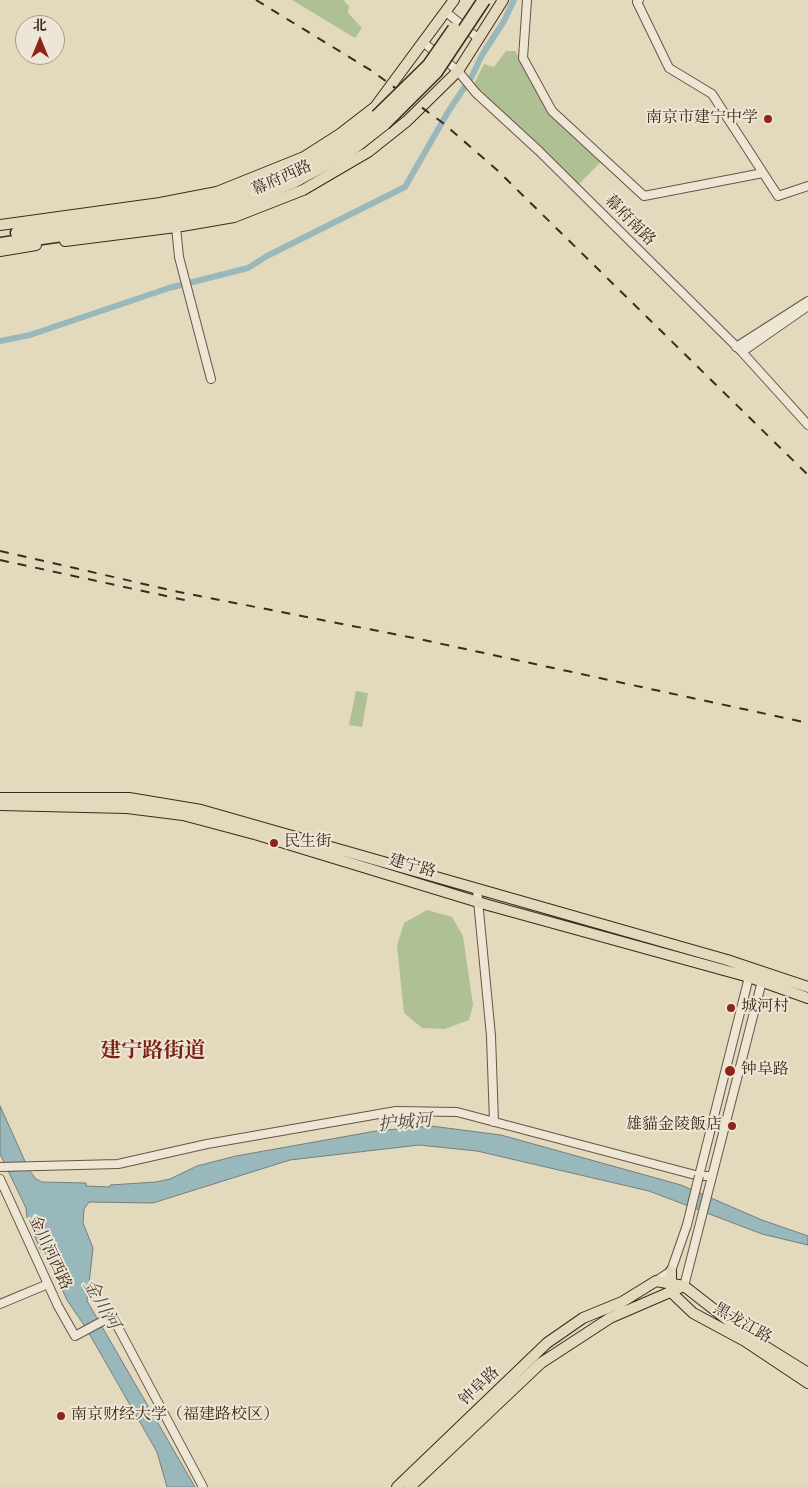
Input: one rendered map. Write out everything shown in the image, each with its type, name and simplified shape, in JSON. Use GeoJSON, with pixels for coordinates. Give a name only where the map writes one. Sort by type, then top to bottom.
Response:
{"type":"FeatureCollection","features":[{"type":"Feature","properties":{"kind":"highway","name":"幕府西路"},"geometry":{"type":"LineString","coordinates":[[0,235],[62,234],[125,217],[216,202],[284,176],[381,120],[429,65],[474,0]]}},
{"type":"Feature","properties":{"kind":"highway","name":"幕府西路"},"geometry":{"type":"LineString","coordinates":[[0,244],[222,212],[293,182],[347,153],[381,120],[436,72],[484,0]]}},
{"type":"Feature","properties":{"kind":"highway"},"geometry":{"type":"LineString","coordinates":[[216,202],[242,183]]}},
{"type":"Feature","properties":{"kind":"highway"},"geometry":{"type":"LineString","coordinates":[[92,213],[125,217]]}},
{"type":"Feature","properties":{"kind":"highway"},"geometry":{"type":"LineString","coordinates":[[203,215],[234,218]]}},
{"type":"Feature","properties":{"kind":"main road","name":"幕府西路"},"geometry":{"type":"LineString","coordinates":[[0,225],[198,196],[242,183],[304,157],[340,134],[375,107],[454,0]]}},
{"type":"Feature","properties":{"kind":"main road","name":"幕府西路"},"geometry":{"type":"LineString","coordinates":[[0,250],[62,234],[176,228],[234,218],[303,190],[368,152],[406,122],[459,72],[503,0]]}},
{"type":"Feature","properties":{"kind":"main road","name":"建宁路"},"geometry":{"type":"LineString","coordinates":[[0,798],[129,798],[176,804],[758,969],[808,987]]}},
{"type":"Feature","properties":{"kind":"main road","name":"建宁路"},"geometry":{"type":"LineString","coordinates":[[0,805],[127,808],[183,815],[258,835],[479,902],[749,977],[808,998]]}},
{"type":"Feature","properties":{"kind":"main road"},"geometry":{"type":"LineString","coordinates":[[656,1281],[671,1288],[671,1271]]}},
{"type":"Feature","properties":{"kind":"main road","name":"钟阜路"},"geometry":{"type":"LineString","coordinates":[[397,1487],[547,1343],[583,1318],[622,1302],[656,1281]]}},
{"type":"Feature","properties":{"kind":"main road","name":"钟阜路"},"geometry":{"type":"LineString","coordinates":[[410,1487],[541,1363],[610,1318],[671,1288],[684,1286]]}},
{"type":"Feature","properties":{"kind":"main road","name":"黑龙江路"},"geometry":{"type":"LineString","coordinates":[[684,1286],[747,1335],[808,1373]]}},
{"type":"Feature","properties":{"kind":"main road","name":"黑龙江路"},"geometry":{"type":"LineString","coordinates":[[671,1288],[693,1313],[745,1341],[808,1383]]}},
{"type":"Feature","properties":{"kind":"street"},"geometry":{"type":"LineString","coordinates":[[528,0],[523,58],[552,111],[644,196],[763,173]]}},
{"type":"Feature","properties":{"kind":"street"},"geometry":{"type":"LineString","coordinates":[[639,0],[637,2],[670,68],[712,94],[778,196],[808,186]]}},
{"type":"Feature","properties":{"kind":"street"},"geometry":{"type":"LineString","coordinates":[[446,12],[479,38]]}},
{"type":"Feature","properties":{"kind":"street","name":"幕府南路"},"geometry":{"type":"LineString","coordinates":[[424,43],[459,72],[476,93],[539,151],[739,349],[808,425]]}},
{"type":"Feature","properties":{"kind":"street"},"geometry":{"type":"LineString","coordinates":[[176,228],[188,296],[211,379]]}},
{"type":"Feature","properties":{"kind":"street"},"geometry":{"type":"LineString","coordinates":[[739,349],[808,301]]}},
{"type":"Feature","properties":{"kind":"street"},"geometry":{"type":"LineString","coordinates":[[739,349],[808,306]]}},
{"type":"Feature","properties":{"kind":"street"},"geometry":{"type":"LineString","coordinates":[[477,890],[491,1036],[494,1122]]}},
{"type":"Feature","properties":{"kind":"street"},"geometry":{"type":"LineString","coordinates":[[671,1271],[687,1224],[749,977],[758,969],[762,981],[684,1286]]}},
{"type":"Feature","properties":{"kind":"street"},"geometry":{"type":"LineString","coordinates":[[0,1167],[118,1164],[208,1144],[396,1111],[457,1112],[699,1176],[712,1176]]}},
{"type":"Feature","properties":{"kind":"street","name":"金川河西路"},"geometry":{"type":"LineString","coordinates":[[0,1180],[48,1284],[75,1336],[111,1316],[203,1487]]}},
{"type":"Feature","properties":{"kind":"street","name":"钟阜路"},"geometry":{"type":"LineString","coordinates":[[656,1281],[671,1271]]}},
{"type":"Feature","properties":{"kind":"street"},"geometry":{"type":"LineString","coordinates":[[0,1304],[48,1284]]}},
{"type":"Feature","properties":{"kind":"green space"},"geometry":{"type":"Polygon","coordinates":[[[292,0],[343,0],[349,6],[348,13],[362,28],[355,38],[292,0]]]}},
{"type":"Feature","properties":{"kind":"green space"},"geometry":{"type":"Polygon","coordinates":[[[506,51],[515,51],[553,116],[602,161],[577,186],[473,86],[484,64],[494,67],[506,51]]]}},
{"type":"Feature","properties":{"kind":"green space"},"geometry":{"type":"Polygon","coordinates":[[[356,691],[368,693],[362,727],[349,725],[356,691]]]}},
{"type":"Feature","properties":{"kind":"green space"},"geometry":{"type":"Polygon","coordinates":[[[427,910],[452,917],[463,936],[473,1005],[469,1020],[445,1029],[422,1028],[404,1013],[397,946],[404,923],[427,910]]]}},
{"type":"Feature","properties":{"kind":"water"},"geometry":{"type":"Polygon","coordinates":[[[0,1106],[29,1170],[36,1179],[42,1182],[86,1183],[86,1186],[110,1187],[110,1185],[156,1182],[170,1179],[197,1166],[236,1156],[376,1131],[431,1126],[501,1135],[681,1185],[762,1220],[808,1236],[808,1245],[762,1234],[649,1191],[477,1151],[419,1145],[290,1160],[153,1203],[89,1202],[84,1209],[83,1223],[93,1248],[87,1301],[195,1487],[167,1487],[157,1452],[86,1328],[67,1300],[44,1250],[41,1251],[27,1218],[26,1208],[0,1154],[0,1106]]]}},
{"type":"Feature","properties":{"kind":"waterway"},"geometry":{"type":"LineString","coordinates":[[0,341],[30,335],[169,288],[248,268],[267,256],[405,187],[448,112],[472,76],[514,0]]}},
{"type":"Feature","properties":{"kind":"railway"},"geometry":{"type":"LineString","coordinates":[[256,0],[372,71],[443,123],[497,170],[808,475]]}},
{"type":"Feature","properties":{"kind":"railway"},"geometry":{"type":"LineString","coordinates":[[0,551],[179,592],[419,639],[808,723]]}},
{"type":"Feature","properties":{"kind":"railway"},"geometry":{"type":"LineString","coordinates":[[0,560],[189,601]]}},
{"type":"Feature","properties":{"kind":"place","name":"南京市建宁中学"},"geometry":{"type":"Point","coordinates":[768,119]}},
{"type":"Feature","properties":{"kind":"place","name":"民生街"},"geometry":{"type":"Point","coordinates":[274,843]}},
{"type":"Feature","properties":{"kind":"place","name":"城河村"},"geometry":{"type":"Point","coordinates":[731,1008]}},
{"type":"Feature","properties":{"kind":"place","name":"钟阜路"},"geometry":{"type":"Point","coordinates":[730,1071]}},
{"type":"Feature","properties":{"kind":"place","name":"雄貓金陵飯店"},"geometry":{"type":"Point","coordinates":[732,1126]}},
{"type":"Feature","properties":{"kind":"place","name":"南京财经大学（福建路校区）"},"geometry":{"type":"Point","coordinates":[61,1416]}},
{"type":"Feature","properties":{"kind":"district","name":"建宁路街道"},"geometry":{"type":"Point","coordinates":[153,1052]}},
{"type":"Feature","properties":{"kind":"water label","name":"护城河"},"geometry":{"type":"Point","coordinates":[405,1124]}},
{"type":"Feature","properties":{"kind":"water label","name":"金川河"},"geometry":{"type":"Point","coordinates":[100,1305]}}]}
